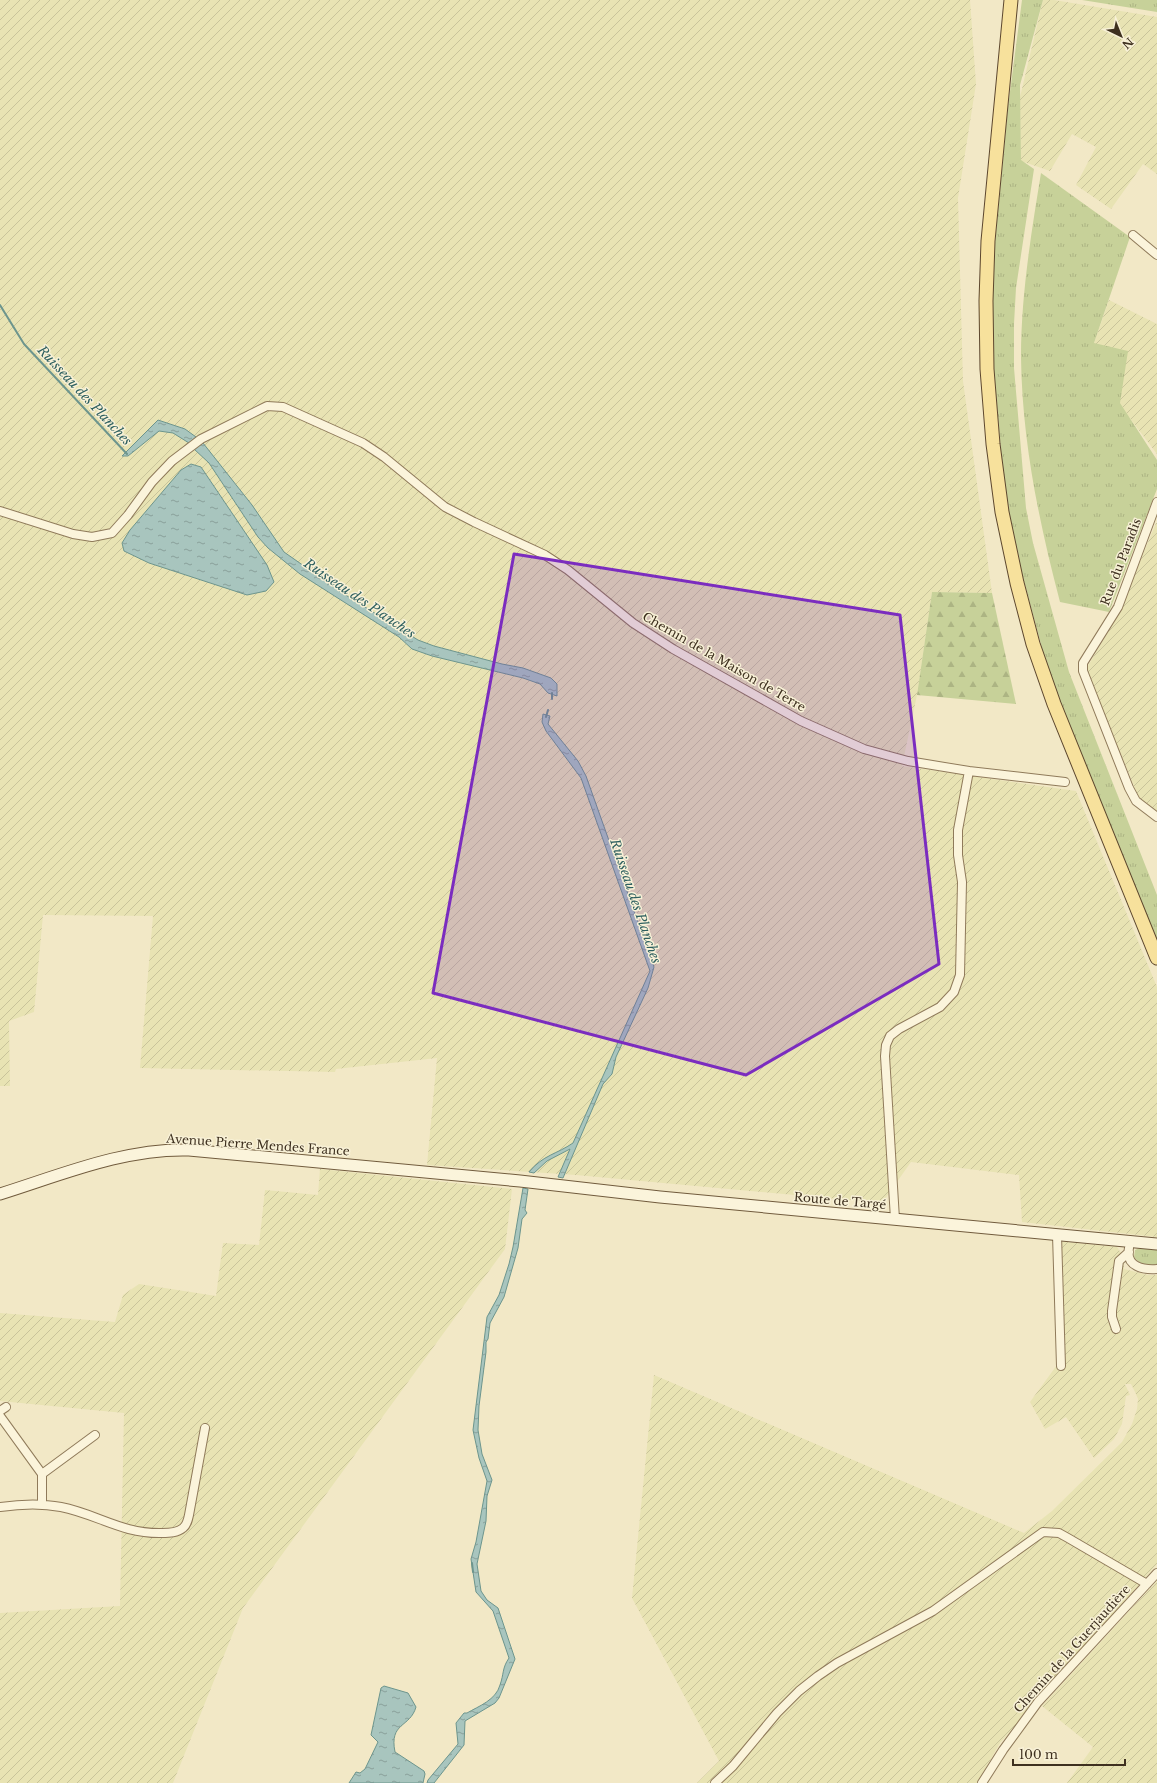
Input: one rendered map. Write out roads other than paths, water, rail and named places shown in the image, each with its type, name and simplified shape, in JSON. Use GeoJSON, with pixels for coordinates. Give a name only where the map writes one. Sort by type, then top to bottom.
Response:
{"type":"FeatureCollection","features":[{"type":"Feature","properties":{"kind":"main road"},"geometry":{"type":"LineString","coordinates":[[1011,2],[988,241],[986,301],[987,369],[993,444],[1002,512],[1017,583],[1033,644],[1077,764],[1157,958]]}},
{"type":"Feature","properties":{"kind":"street"},"geometry":{"type":"LineString","coordinates":[[1133,235],[1157,255]]}},
{"type":"Feature","properties":{"kind":"street","name":"Chemin de la Maison de Terre"},"geometry":{"type":"LineString","coordinates":[[0,511],[73,534],[92,538],[112,533],[128,516],[152,482],[167,466],[201,439],[267,406],[283,407],[363,443],[384,457],[445,507],[474,522],[545,554],[568,570],[633,623],[673,649],[801,721],[864,749],[908,761],[969,771],[1065,782]]}},
{"type":"Feature","properties":{"kind":"street","name":"Rue du Paradis"},"geometry":{"type":"LineString","coordinates":[[1157,502],[1118,606],[1083,662],[1082,671],[1129,788],[1136,801],[1157,817]]}},
{"type":"Feature","properties":{"kind":"street"},"geometry":{"type":"LineString","coordinates":[[896,1219],[885,1056],[886,1045],[890,1036],[899,1029],[940,1007],[954,992],[960,975],[962,882],[958,855],[958,830],[969,771]]}},
{"type":"Feature","properties":{"kind":"street","name":"Avenue Pierre Mendes France"},"geometry":{"type":"LineString","coordinates":[[0,1194],[121,1156],[148,1151],[174,1149],[520,1181]]}},
{"type":"Feature","properties":{"kind":"street","name":"Route de Targé"},"geometry":{"type":"LineString","coordinates":[[520,1181],[668,1198],[1057,1234],[1130,1247],[1157,1244]]}},
{"type":"Feature","properties":{"kind":"street"},"geometry":{"type":"LineString","coordinates":[[1057,1234],[1061,1366]]}},
{"type":"Feature","properties":{"kind":"street"},"geometry":{"type":"LineString","coordinates":[[1130,1247],[1131,1259],[1137,1267],[1144,1270],[1157,1269]]}},
{"type":"Feature","properties":{"kind":"street"},"geometry":{"type":"LineString","coordinates":[[1116,1329],[1112,1317],[1112,1311],[1119,1261],[1130,1247]]}},
{"type":"Feature","properties":{"kind":"street"},"geometry":{"type":"LineString","coordinates":[[0,1416],[42,1474],[42,1504]]}},
{"type":"Feature","properties":{"kind":"street"},"geometry":{"type":"LineString","coordinates":[[0,1508],[42,1504],[73,1509],[110,1524],[132,1530],[157,1533],[179,1530],[185,1525],[189,1515],[205,1428]]}},
{"type":"Feature","properties":{"kind":"street"},"geometry":{"type":"LineString","coordinates":[[42,1474],[95,1436]]}},
{"type":"Feature","properties":{"kind":"street"},"geometry":{"type":"LineString","coordinates":[[715,1783],[733,1766],[777,1713],[799,1691],[818,1676],[837,1663],[934,1611],[1043,1532],[1054,1532],[1068,1538],[1147,1584]]}},
{"type":"Feature","properties":{"kind":"street","name":"Chemin de la Guerjaudière"},"geometry":{"type":"LineString","coordinates":[[982,1783],[1003,1750],[1038,1702],[1157,1573]]}},
{"type":"Feature","properties":{"kind":"water"},"geometry":{"type":"Polygon","coordinates":[[[158,420],[185,429],[196,437],[189,443],[173,433],[159,431],[128,456],[122,456],[158,420]]]}},
{"type":"Feature","properties":{"kind":"water"},"geometry":{"type":"Polygon","coordinates":[[[203,443],[252,505],[284,552],[344,594],[418,640],[434,646],[523,668],[551,678],[557,684],[557,696],[548,693],[540,684],[523,678],[432,656],[412,649],[399,637],[300,574],[268,548],[258,537],[209,463],[194,449],[203,443]]]}},
{"type":"Feature","properties":{"kind":"water"},"geometry":{"type":"Polygon","coordinates":[[[191,464],[201,467],[267,565],[274,582],[266,591],[247,595],[149,563],[124,551],[122,543],[130,530],[181,470],[191,464]]]}},
{"type":"Feature","properties":{"kind":"water"},"geometry":{"type":"Polygon","coordinates":[[[543,714],[550,716],[548,724],[578,761],[586,776],[654,967],[648,988],[616,1057],[612,1074],[603,1084],[563,1178],[558,1177],[570,1149],[547,1161],[534,1173],[529,1172],[534,1166],[545,1158],[573,1143],[650,971],[581,778],[546,731],[542,722],[543,714]]]}},
{"type":"Feature","properties":{"kind":"water"},"geometry":{"type":"Polygon","coordinates":[[[523,1188],[528,1189],[525,1210],[527,1213],[522,1219],[518,1248],[504,1297],[490,1323],[488,1339],[486,1342],[478,1430],[482,1454],[492,1480],[487,1496],[486,1521],[477,1564],[481,1591],[487,1600],[498,1608],[515,1659],[499,1698],[495,1703],[465,1721],[464,1745],[434,1783],[427,1783],[458,1744],[456,1723],[464,1713],[467,1713],[482,1705],[495,1695],[509,1658],[493,1611],[476,1592],[471,1559],[476,1542],[487,1481],[479,1458],[473,1430],[487,1317],[499,1295],[509,1264],[523,1188]]]}},
{"type":"Feature","properties":{"kind":"water"},"geometry":{"type":"Polygon","coordinates":[[[384,1686],[408,1693],[416,1707],[409,1719],[397,1730],[394,1742],[395,1752],[424,1771],[425,1774],[423,1783],[349,1783],[356,1772],[360,1773],[365,1769],[378,1742],[371,1735],[381,1688],[384,1686]]]}},
{"type":"Feature","properties":{"kind":"waterway","name":"Ruisseau des Planches"},"geometry":{"type":"LineString","coordinates":[[0,305],[24,344],[127,454]]}},
{"type":"Feature","properties":{"kind":"waterway","name":"Ruisseau des Planches"},"geometry":{"type":"LineString","coordinates":[[552,693],[552,699]]}},
{"type":"Feature","properties":{"kind":"waterway","name":"Ruisseau des Planches"},"geometry":{"type":"LineString","coordinates":[[546,717],[548,710]]}},
{"type":"Feature","properties":{"kind":"waterway","name":"Ruisseau des Planches"},"geometry":{"type":"LineString","coordinates":[[472,1563],[473,1572]]}}]}
